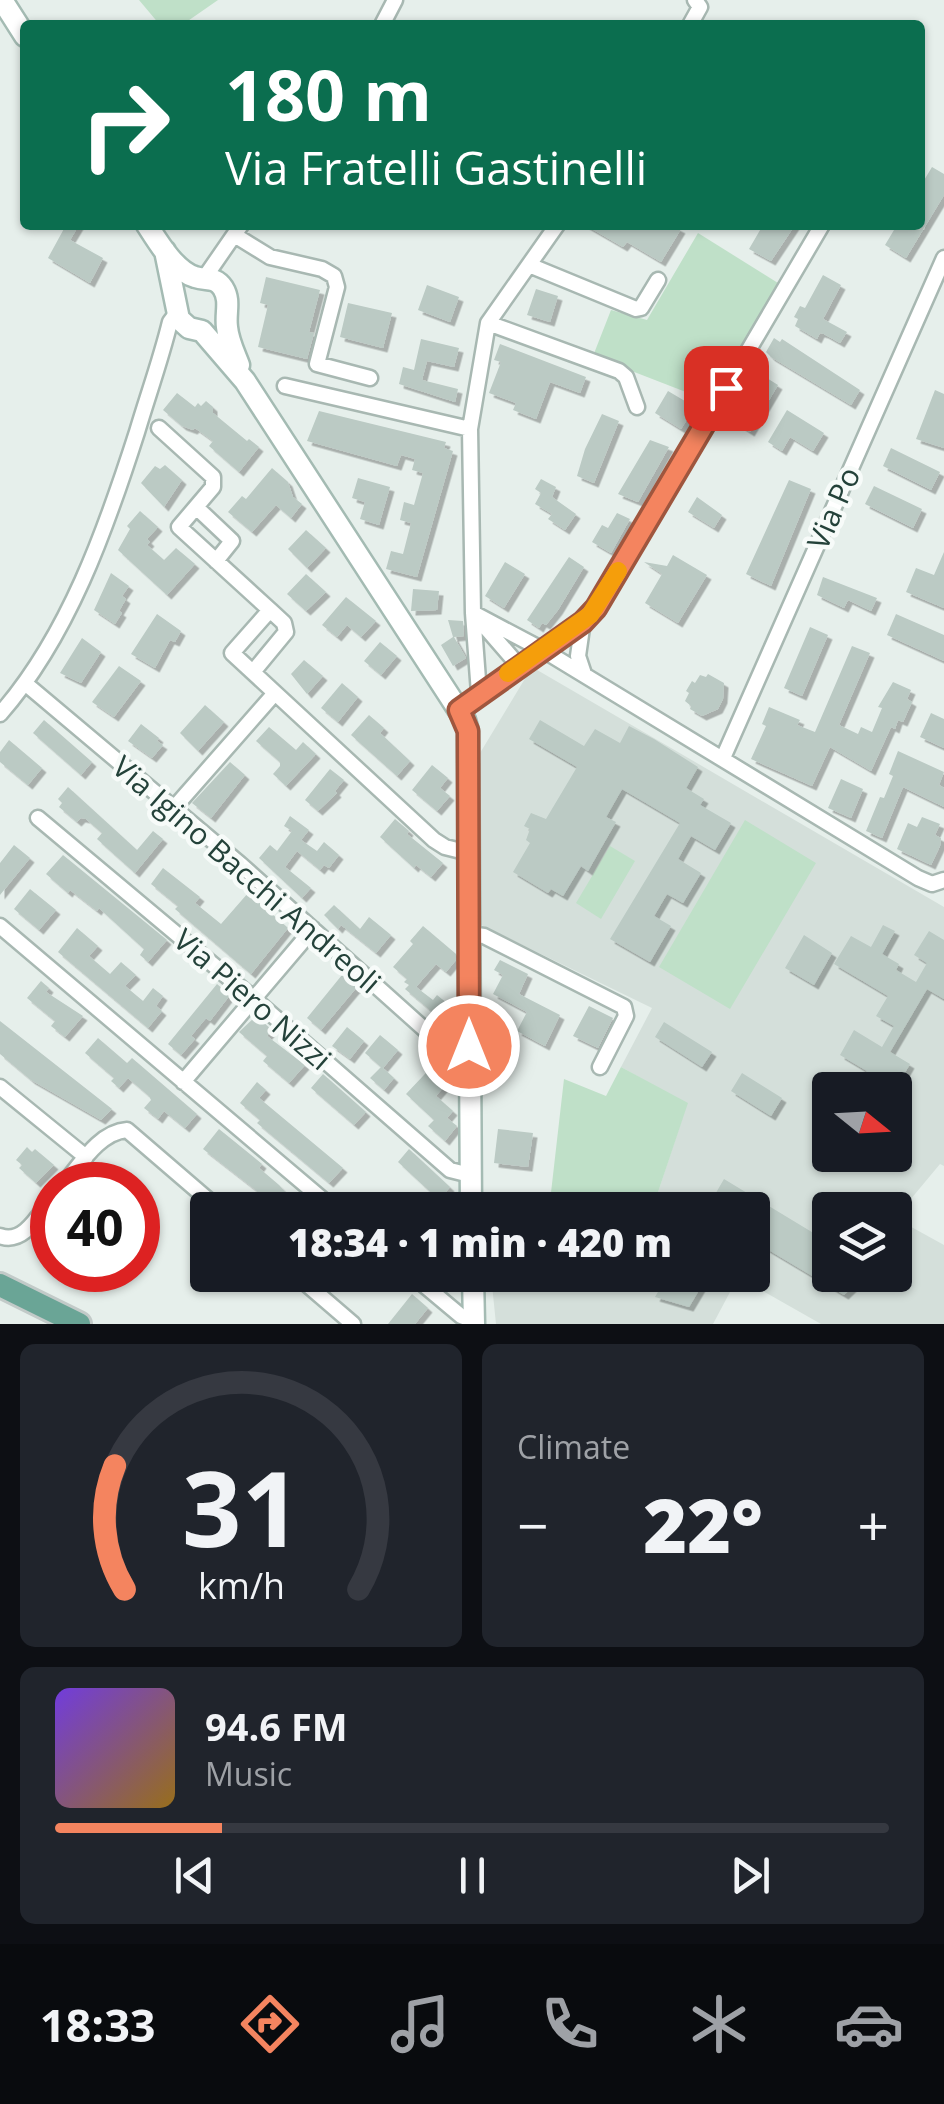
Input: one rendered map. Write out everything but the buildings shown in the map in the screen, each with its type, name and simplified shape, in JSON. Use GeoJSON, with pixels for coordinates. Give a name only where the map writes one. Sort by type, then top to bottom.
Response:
{"type":"FeatureCollection","features":[{"type":"Feature","properties":{"kind":"main road"},"geometry":{"type":"LineString","coordinates":[[0,1285],[79,1324]]}},
{"type":"Feature","properties":{"kind":"street"},"geometry":{"type":"LineString","coordinates":[[2,0],[20,28]]}},
{"type":"Feature","properties":{"kind":"street"},"geometry":{"type":"LineString","coordinates":[[150,230],[164,252],[186,317],[245,380],[312,475],[459,710],[468,731],[470,1192]]}},
{"type":"Feature","properties":{"kind":"street"},"geometry":{"type":"LineString","coordinates":[[478,693],[470,429],[488,323],[554,230]]}},
{"type":"Feature","properties":{"kind":"street"},"geometry":{"type":"LineString","coordinates":[[459,710],[583,622],[596,608],[819,230]]}},
{"type":"Feature","properties":{"kind":"street"},"geometry":{"type":"LineString","coordinates":[[186,317],[186,282],[200,277],[235,236]]}},
{"type":"Feature","properties":{"kind":"street"},"geometry":{"type":"LineString","coordinates":[[235,236],[224,265],[227,332],[245,380]]}},
{"type":"Feature","properties":{"kind":"street"},"geometry":{"type":"LineString","coordinates":[[235,236],[270,257],[322,269],[334,276],[337,287],[317,364],[370,378]]}},
{"type":"Feature","properties":{"kind":"street"},"geometry":{"type":"LineString","coordinates":[[164,252],[200,277],[217,282],[226,293]]}},
{"type":"Feature","properties":{"kind":"street","name":"Via Po"},"geometry":{"type":"LineString","coordinates":[[723,758],[944,258]]}},
{"type":"Feature","properties":{"kind":"street"},"geometry":{"type":"LineString","coordinates":[[529,265],[636,309],[641,308],[658,280]]}},
{"type":"Feature","properties":{"kind":"street"},"geometry":{"type":"LineString","coordinates":[[1,713],[26,684],[84,578],[111,516],[170,322],[186,317],[216,326],[226,315]]}},
{"type":"Feature","properties":{"kind":"street"},"geometry":{"type":"LineString","coordinates":[[488,323],[619,371],[626,377],[637,407]]}},
{"type":"Feature","properties":{"kind":"street"},"geometry":{"type":"LineString","coordinates":[[285,386],[470,429]]}},
{"type":"Feature","properties":{"kind":"street"},"geometry":{"type":"LineString","coordinates":[[160,428],[213,476],[213,488],[178,526],[284,622],[286,632],[253,672]]}},
{"type":"Feature","properties":{"kind":"street"},"geometry":{"type":"LineString","coordinates":[[196,507],[232,541],[216,561]]}},
{"type":"Feature","properties":{"kind":"street"},"geometry":{"type":"LineString","coordinates":[[270,610],[232,653],[434,840],[445,847],[469,852]]}},
{"type":"Feature","properties":{"kind":"street"},"geometry":{"type":"LineString","coordinates":[[473,613],[543,650],[918,878],[932,884],[944,880]]}},
{"type":"Feature","properties":{"kind":"street"},"geometry":{"type":"LineString","coordinates":[[473,613],[519,666]]}},
{"type":"Feature","properties":{"kind":"street"},"geometry":{"type":"LineString","coordinates":[[583,622],[578,656],[584,675]]}},
{"type":"Feature","properties":{"kind":"street"},"geometry":{"type":"LineString","coordinates":[[1,713],[48,643]]}},
{"type":"Feature","properties":{"kind":"street","name":"Via Igino Bacchi Andreoli"},"geometry":{"type":"LineString","coordinates":[[26,684],[174,808],[451,1054],[468,1061]]}},
{"type":"Feature","properties":{"kind":"street"},"geometry":{"type":"LineString","coordinates":[[174,808],[275,693]]}},
{"type":"Feature","properties":{"kind":"street","name":"Via Piero Nizzi"},"geometry":{"type":"LineString","coordinates":[[38,818],[450,1170],[470,1175]]}},
{"type":"Feature","properties":{"kind":"street"},"geometry":{"type":"LineString","coordinates":[[0,926],[314,1192]]}},
{"type":"Feature","properties":{"kind":"street"},"geometry":{"type":"LineString","coordinates":[[184,1082],[314,930]]}},
{"type":"Feature","properties":{"kind":"street"},"geometry":{"type":"LineString","coordinates":[[470,934],[484,936],[624,1007],[626,1016],[600,1067]]}},
{"type":"Feature","properties":{"kind":"street"},"geometry":{"type":"LineString","coordinates":[[0,1087],[86,1157]]}},
{"type":"Feature","properties":{"kind":"street"},"geometry":{"type":"LineString","coordinates":[[82,1162],[108,1134],[126,1130],[199,1192]]}},
{"type":"Feature","properties":{"kind":"street"},"geometry":{"type":"LineString","coordinates":[[0,1236],[19,1236],[30,1223]]}},
{"type":"Feature","properties":{"kind":"street"},"geometry":{"type":"LineString","coordinates":[[315,1292],[352,1324]]}},
{"type":"Feature","properties":{"kind":"street"},"geometry":{"type":"LineString","coordinates":[[432,1292],[474,1323]]}},
{"type":"Feature","properties":{"kind":"street"},"geometry":{"type":"LineString","coordinates":[[473,1292],[474,1323]]}},
{"type":"Feature","properties":{"kind":"shaded area"},"geometry":{"type":"Polygon","coordinates":[[[532,667],[944,907],[944,1166],[940,1164],[912,1198],[912,1192],[812,1192],[812,1292],[912,1292],[912,1227],[944,1245],[944,1324],[821,1324],[764,1292],[770,1292],[770,1192],[658,1192],[687,1104],[621,1067],[652,1008],[479,924],[477,758],[532,667]]]}},
{"type":"Feature","properties":{"kind":"shaded area"},"geometry":{"type":"Polygon","coordinates":[[[493,1292],[730,1292],[713,1324],[496,1324],[493,1292]]]}},
{"type":"Feature","properties":{"kind":"green space"},"geometry":{"type":"Polygon","coordinates":[[[139,0],[218,0],[189,20],[156,20],[139,0]]]}},
{"type":"Feature","properties":{"kind":"green space"},"geometry":{"type":"Polygon","coordinates":[[[698,233],[778,283],[709,401],[593,356],[611,310],[647,320],[698,233]]]}},
{"type":"Feature","properties":{"kind":"green space"},"geometry":{"type":"Polygon","coordinates":[[[745,820],[816,863],[730,1009],[659,967],[745,820]]]}},
{"type":"Feature","properties":{"kind":"green space"},"geometry":{"type":"Polygon","coordinates":[[[610,846],[635,861],[601,919],[576,903],[610,846]]]}},
{"type":"Feature","properties":{"kind":"green space"},"geometry":{"type":"Polygon","coordinates":[[[621,1067],[688,1103],[658,1192],[551,1192],[564,1079],[606,1096],[621,1067]]]}},
{"type":"Feature","properties":{"kind":"slow traffic"},"geometry":{"type":"LineString","coordinates":[[508,673],[583,622],[618,571]]}},
{"type":"Feature","properties":{"kind":"route"},"geometry":{"type":"LineString","coordinates":[[469,1046],[468,731],[459,710],[583,622],[596,608],[726,388]]}}]}
